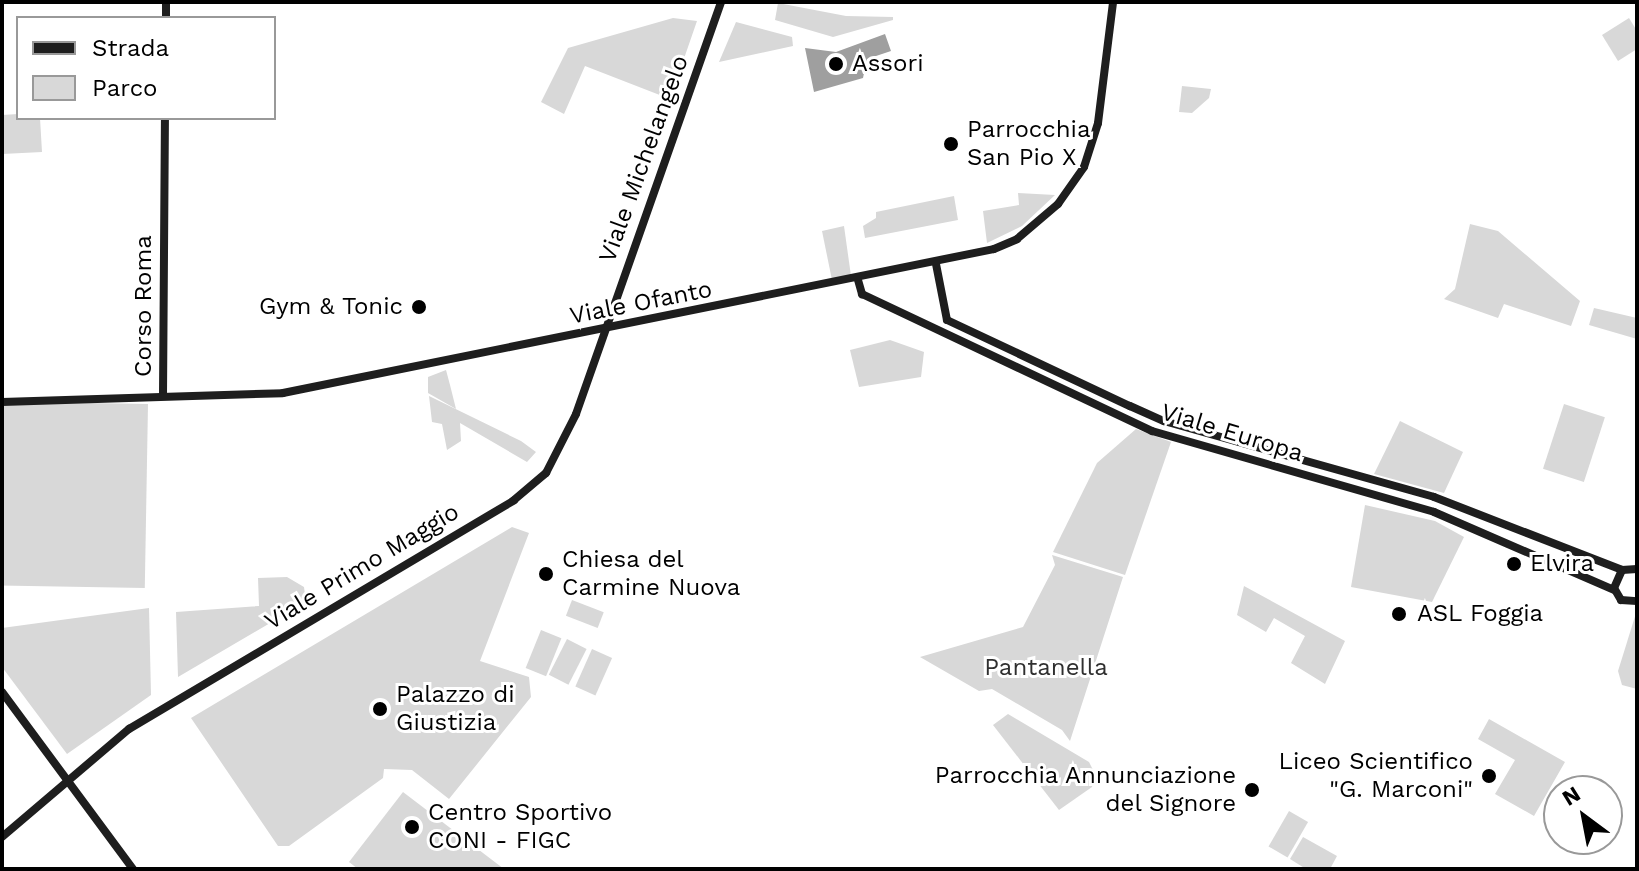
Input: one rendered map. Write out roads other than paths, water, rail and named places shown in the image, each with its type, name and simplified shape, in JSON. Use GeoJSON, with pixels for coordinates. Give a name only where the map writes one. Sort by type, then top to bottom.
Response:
{"type":"FeatureCollection","features":[{"type":"Feature","properties":{"kind":"street","name":"Viale Michelangelo"},"geometry":{"type":"LineString","coordinates":[[605,329],[721,2]]}},
{"type":"Feature","properties":{"kind":"street","name":"Viale Ofanto"},"geometry":{"type":"LineString","coordinates":[[2,402],[283,393],[936,264],[1017,239],[1070,192],[1098,123],[1113,2]]}},
{"type":"Feature","properties":{"kind":"street","name":"Corso Roma"},"geometry":{"type":"LineString","coordinates":[[163,396],[165,120]]}},
{"type":"Feature","properties":{"kind":"street","name":"Viale Europa"},"geometry":{"type":"LineString","coordinates":[[936,264],[947,320],[1130,406],[1164,421],[1434,497],[1622,570]]}},
{"type":"Feature","properties":{"kind":"street","name":"Viale Europa"},"geometry":{"type":"LineString","coordinates":[[858,280],[862,294],[1152,431],[1434,512],[1614,590],[1621,600],[1637,601]]}},
{"type":"Feature","properties":{"kind":"street","name":"Viale Primo Maggio"},"geometry":{"type":"LineString","coordinates":[[2,837],[129,729],[527,490],[559,452],[605,329]]}},
{"type":"Feature","properties":{"kind":"street"},"geometry":{"type":"LineString","coordinates":[[1614,590],[1622,570],[1637,569]]}},
{"type":"Feature","properties":{"kind":"street"},"geometry":{"type":"LineString","coordinates":[[2,692],[133,869]]}},
{"type":"Feature","properties":{"kind":"place","name":"Assori"},"geometry":{"type":"Point","coordinates":[836,64]}},
{"type":"Feature","properties":{"kind":"place","name":"Parrocchia San Pio X"},"geometry":{"type":"Point","coordinates":[951,144]}},
{"type":"Feature","properties":{"kind":"place","name":"Gym & Tonic"},"geometry":{"type":"Point","coordinates":[419,307]}},
{"type":"Feature","properties":{"kind":"place","name":"Elvira"},"geometry":{"type":"Point","coordinates":[1514,564]}},
{"type":"Feature","properties":{"kind":"place","name":"Chiesa del Carmine Nuova"},"geometry":{"type":"Point","coordinates":[546,574]}},
{"type":"Feature","properties":{"kind":"place","name":"ASL Foggia"},"geometry":{"type":"Point","coordinates":[1399,614]}},
{"type":"Feature","properties":{"kind":"place","name":"Palazzo di Giustizia"},"geometry":{"type":"Point","coordinates":[380,709]}},
{"type":"Feature","properties":{"kind":"place","name":"Liceo Scientifico \"G. Marconi\""},"geometry":{"type":"Point","coordinates":[1489,776]}},
{"type":"Feature","properties":{"kind":"place","name":"Parrocchia Annunciazione del Signore"},"geometry":{"type":"Point","coordinates":[1252,790]}},
{"type":"Feature","properties":{"kind":"place","name":"Centro Sportivo CONI - FIGC"},"geometry":{"type":"Point","coordinates":[412,827]}},
{"type":"Feature","properties":{"kind":"park label","name":"Pantanella"},"geometry":{"type":"Point","coordinates":[1046,668]}}]}
